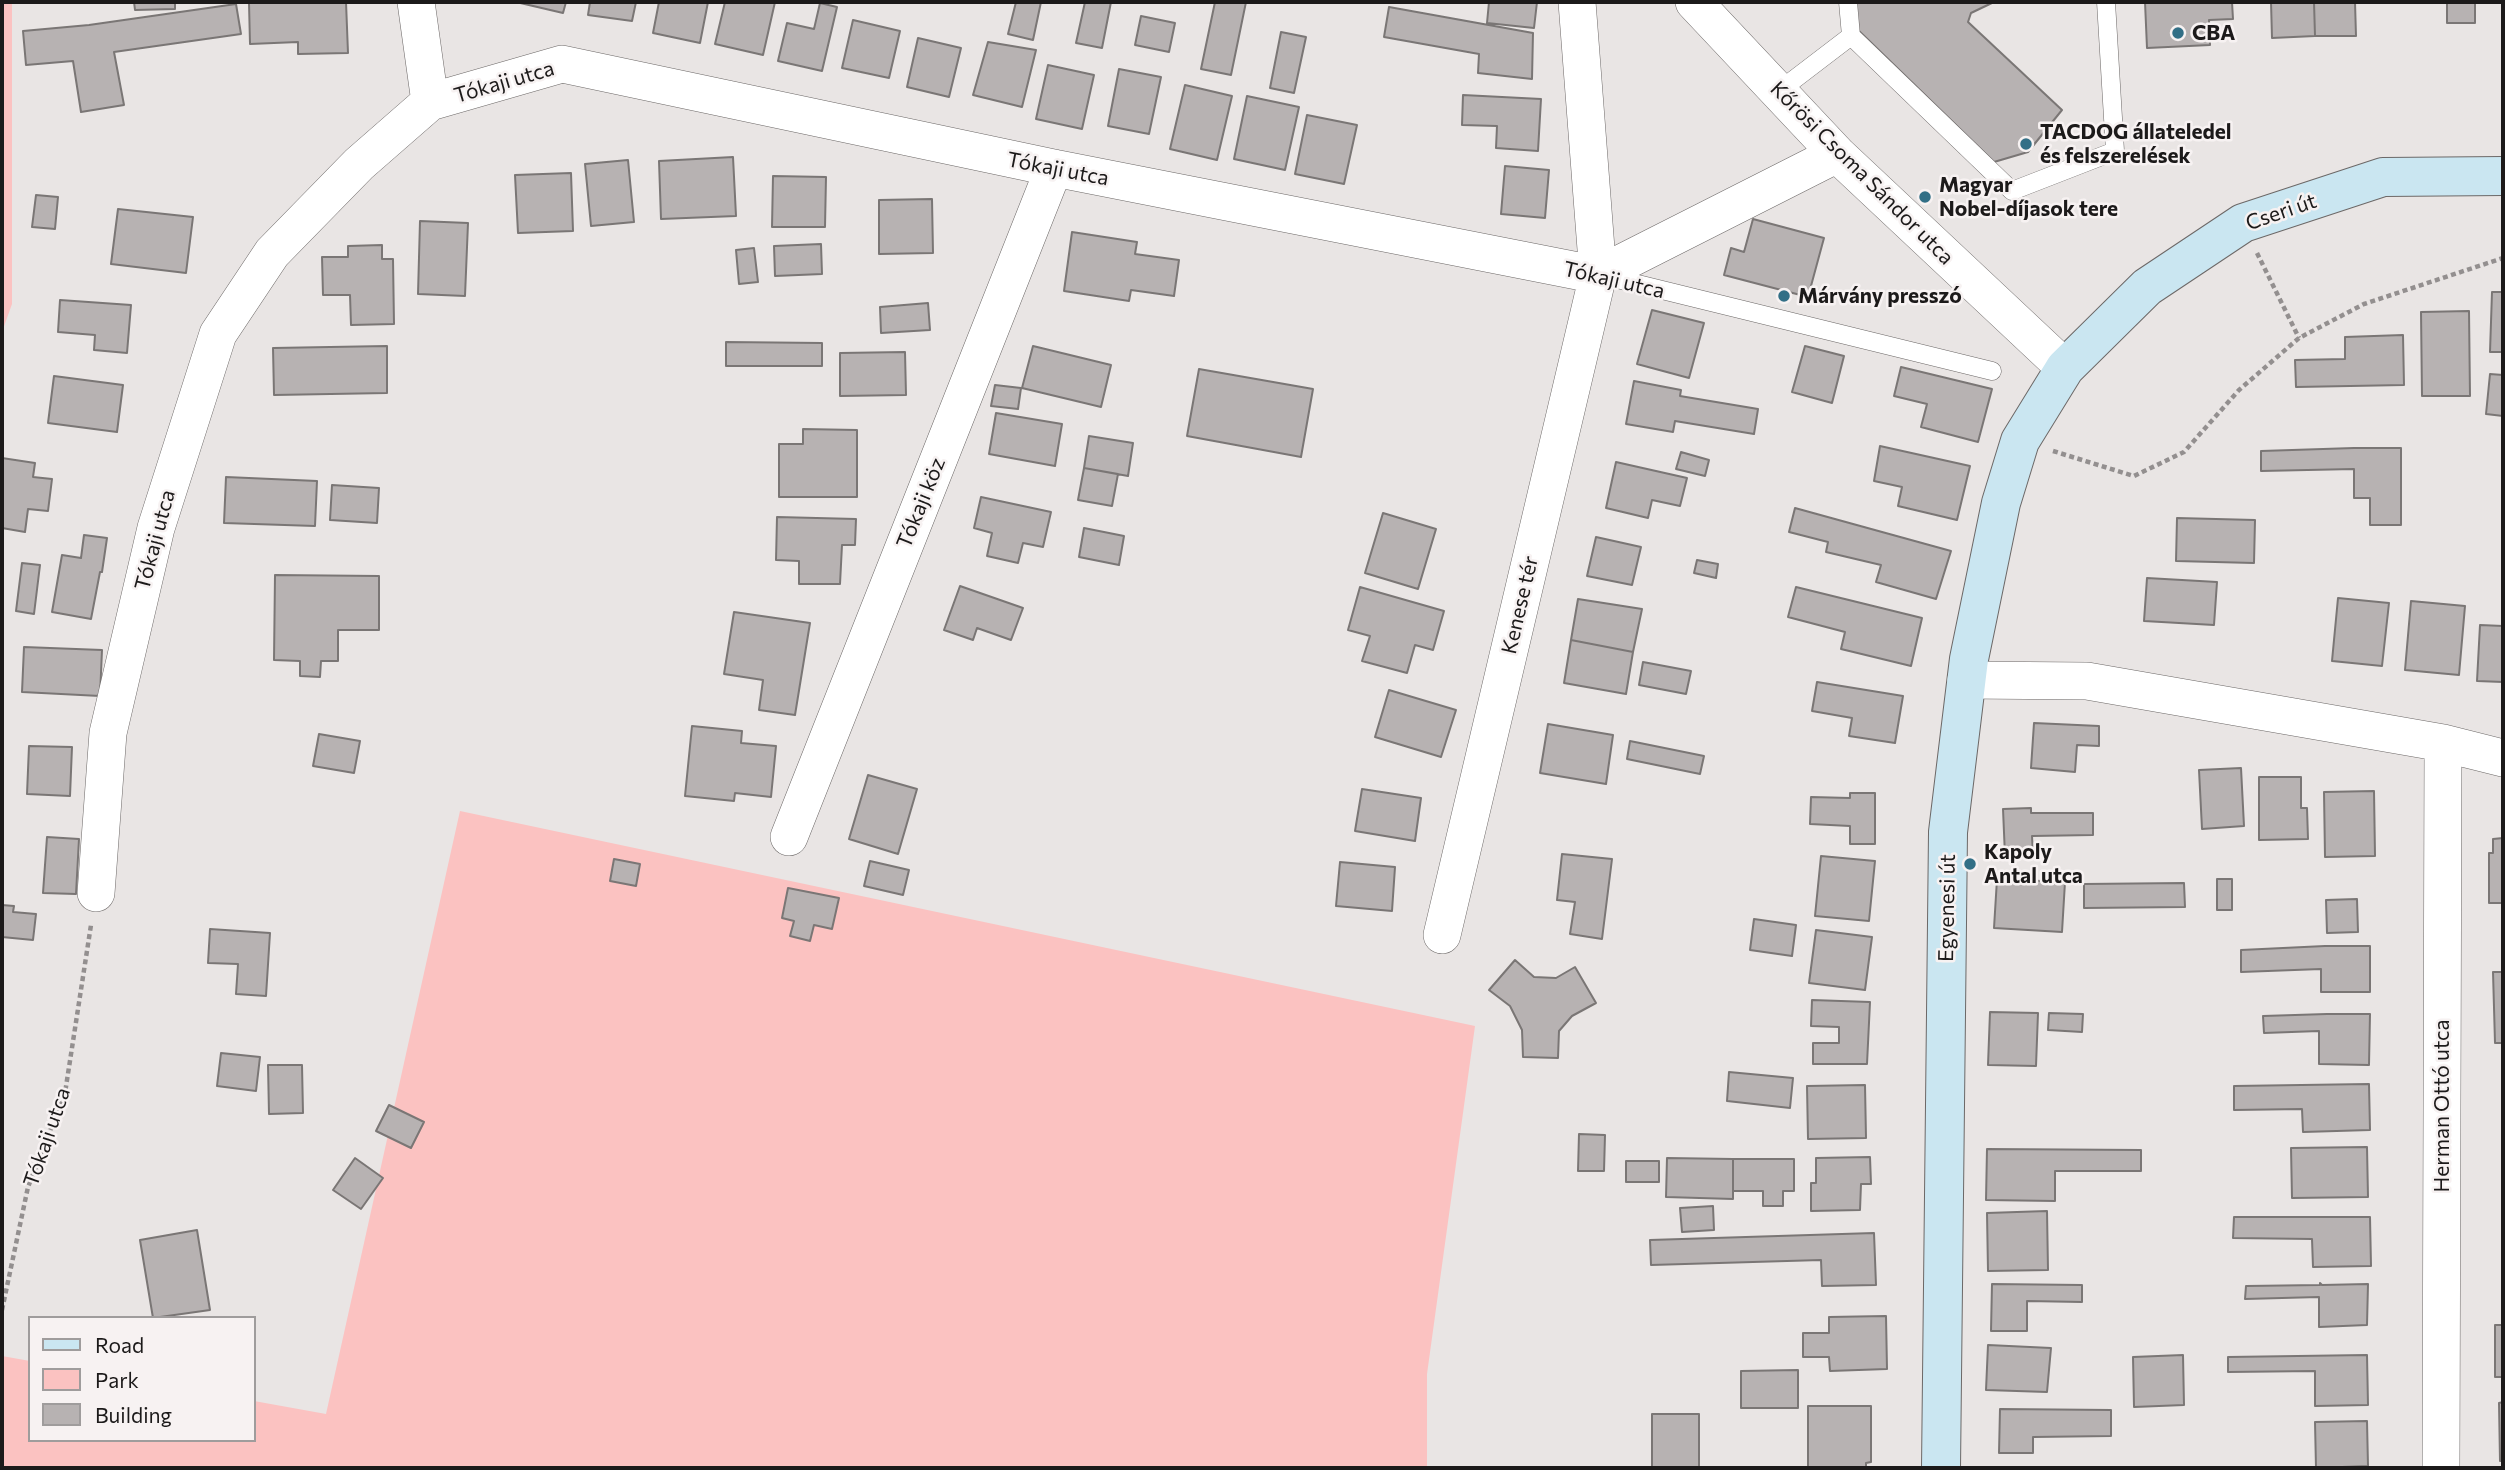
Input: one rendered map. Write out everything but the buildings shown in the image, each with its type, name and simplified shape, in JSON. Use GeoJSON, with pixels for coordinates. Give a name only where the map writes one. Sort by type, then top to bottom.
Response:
{"type":"FeatureCollection","features":[{"type":"Feature","properties":{"kind":"street"},"geometry":{"type":"LineString","coordinates":[[416,2],[430,102]]}},
{"type":"Feature","properties":{"kind":"street"},"geometry":{"type":"LineString","coordinates":[[1577,2],[1598,275],[1837,154]]}},
{"type":"Feature","properties":{"kind":"street","name":"Kőrösi Csoma Sándor utca"},"geometry":{"type":"LineString","coordinates":[[1695,2],[1837,154],[2065,368]]}},
{"type":"Feature","properties":{"kind":"street","name":"Tókaji utca"},"geometry":{"type":"LineString","coordinates":[[96,892],[108,733],[156,528],[218,334],[272,253],[359,164],[430,102],[562,64],[1054,169],[1598,275]]}},
{"type":"Feature","properties":{"kind":"street","name":"Tókaji köz"},"geometry":{"type":"LineString","coordinates":[[789,837],[1054,169]]}},
{"type":"Feature","properties":{"kind":"street","name":"Cseri út"},"geometry":{"type":"LineString","coordinates":[[2065,368],[2147,287],[2243,223],[2384,177],[2503,176]]}},
{"type":"Feature","properties":{"kind":"street","name":"Kenese tér"},"geometry":{"type":"LineString","coordinates":[[1442,935],[1598,275]]}},
{"type":"Feature","properties":{"kind":"street","name":"Egyenesi út"},"geometry":{"type":"LineString","coordinates":[[1941,1468],[1948,832],[1966,680],[2001,502],[2020,441],[2065,368]]}},
{"type":"Feature","properties":{"kind":"street"},"geometry":{"type":"LineString","coordinates":[[1966,680],[2087,681],[2443,743],[2503,758]]}},
{"type":"Feature","properties":{"kind":"street","name":"Herman Ottó utca"},"geometry":{"type":"LineString","coordinates":[[2441,1468],[2443,743]]}},
{"type":"Feature","properties":{"kind":"lane"},"geometry":{"type":"LineString","coordinates":[[1848,2],[1851,36],[2012,191],[2115,151],[2106,2]]}},
{"type":"Feature","properties":{"kind":"lane"},"geometry":{"type":"LineString","coordinates":[[1779,91],[1851,36]]}},
{"type":"Feature","properties":{"kind":"lane","name":"Tókaji utca"},"geometry":{"type":"LineString","coordinates":[[1598,275],[1992,371]]}},
{"type":"Feature","properties":{"kind":"path"},"geometry":{"type":"LineString","coordinates":[[2243,223],[2299,338]]}},
{"type":"Feature","properties":{"kind":"path"},"geometry":{"type":"LineString","coordinates":[[2020,441],[2134,475],[2184,452],[2239,390],[2299,338],[2364,304],[2503,258]]}},
{"type":"Feature","properties":{"kind":"path","name":"Tókaji utca"},"geometry":{"type":"LineString","coordinates":[[2,1310],[28,1187],[65,1093],[96,892]]}},
{"type":"Feature","properties":{"kind":"green space"},"geometry":{"type":"Polygon","coordinates":[[[2,2],[12,2],[12,304],[2,332],[2,2]]]}},
{"type":"Feature","properties":{"kind":"green space"},"geometry":{"type":"Polygon","coordinates":[[[460,811],[1475,1026],[1427,1374],[1427,1468],[2,1468],[2,1356],[28,1361],[28,1442],[256,1442],[256,1401],[326,1414],[460,811]]]}},
{"type":"Feature","properties":{"kind":"place","name":"CBA"},"geometry":{"type":"Point","coordinates":[2178,33]}},
{"type":"Feature","properties":{"kind":"place","name":"TACDOG állateledel és felszerelések"},"geometry":{"type":"Point","coordinates":[2026,144]}},
{"type":"Feature","properties":{"kind":"place","name":"Magyar Nobel-díjasok tere"},"geometry":{"type":"Point","coordinates":[1925,197]}},
{"type":"Feature","properties":{"kind":"place","name":"Márvány presszó"},"geometry":{"type":"Point","coordinates":[1784,296]}},
{"type":"Feature","properties":{"kind":"place","name":"Kapoly Antal utca"},"geometry":{"type":"Point","coordinates":[1970,864]}}]}
